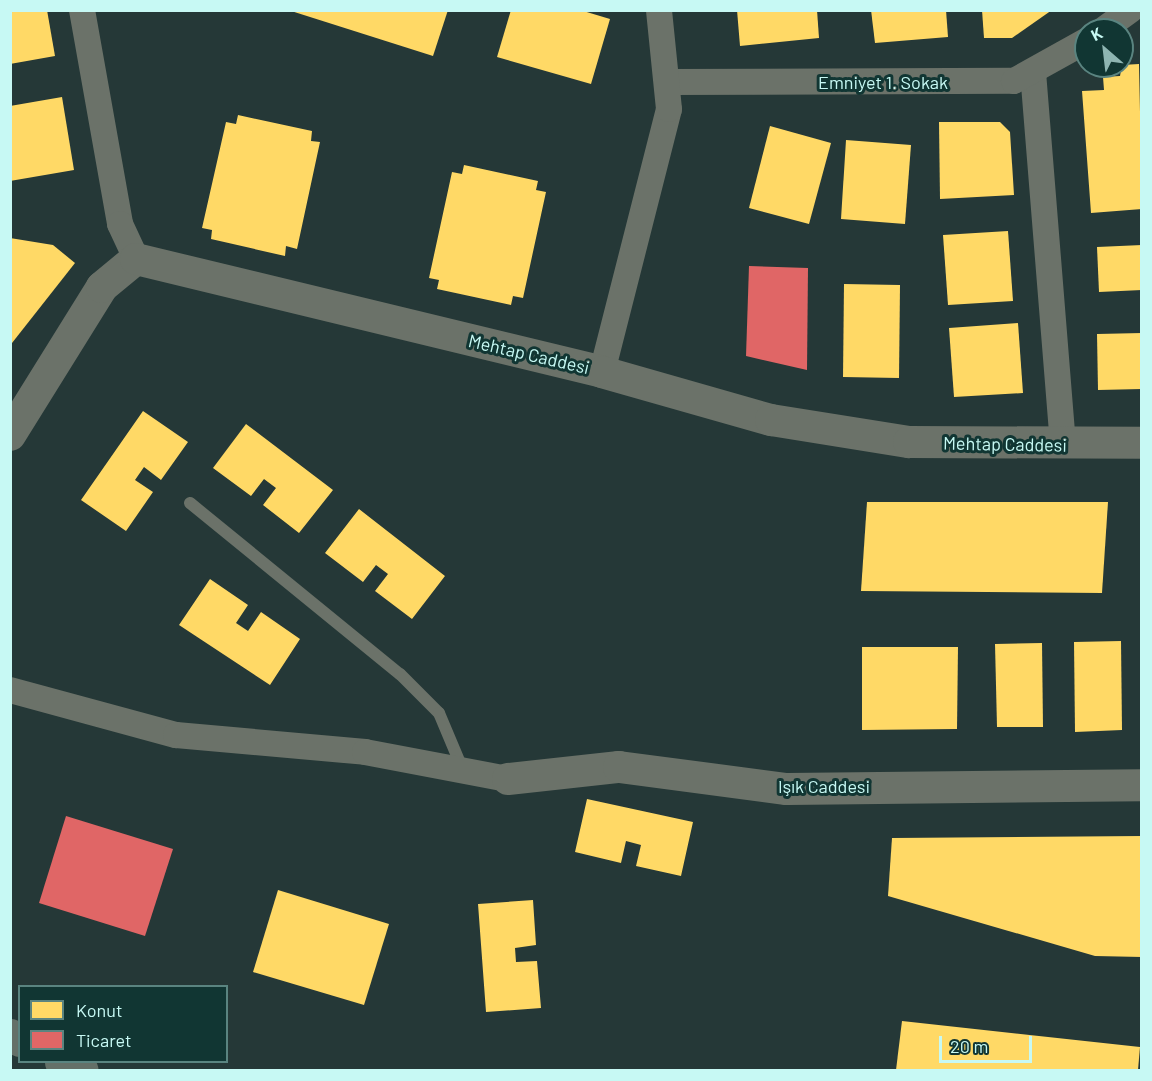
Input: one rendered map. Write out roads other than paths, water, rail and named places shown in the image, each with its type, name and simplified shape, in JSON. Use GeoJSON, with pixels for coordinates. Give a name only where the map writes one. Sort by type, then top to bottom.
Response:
{"type":"FeatureCollection","features":[{"type":"Feature","properties":{"kind":"highway"},"geometry":{"type":"LineString","coordinates":[[63,1063],[82,1071]]}},
{"type":"Feature","properties":{"kind":"street"},"geometry":{"type":"LineString","coordinates":[[10,435],[102,287],[136,259],[120,224],[82,10]]}},
{"type":"Feature","properties":{"kind":"street"},"geometry":{"type":"LineString","coordinates":[[602,372],[657,163],[669,82],[659,10]]}},
{"type":"Feature","properties":{"kind":"street","name":"Emniyet 1. Sokak"},"geometry":{"type":"LineString","coordinates":[[669,82],[1014,81],[1074,48]]}},
{"type":"Feature","properties":{"kind":"street"},"geometry":{"type":"LineString","coordinates":[[1033,72],[1063,445]]}},
{"type":"Feature","properties":{"kind":"street","name":"Mehtap Caddesi"},"geometry":{"type":"LineString","coordinates":[[136,259],[602,372],[771,420],[898,441],[1063,445],[1142,443]]}},
{"type":"Feature","properties":{"kind":"street"},"geometry":{"type":"LineString","coordinates":[[10,690],[176,735],[365,752],[508,779]]}},
{"type":"Feature","properties":{"kind":"street","name":"Işık Caddesi"},"geometry":{"type":"LineString","coordinates":[[508,779],[619,766],[787,789],[1142,784]]}},
{"type":"Feature","properties":{"kind":"lane"},"geometry":{"type":"LineString","coordinates":[[190,503],[400,674],[439,713],[463,770]]}}]}
